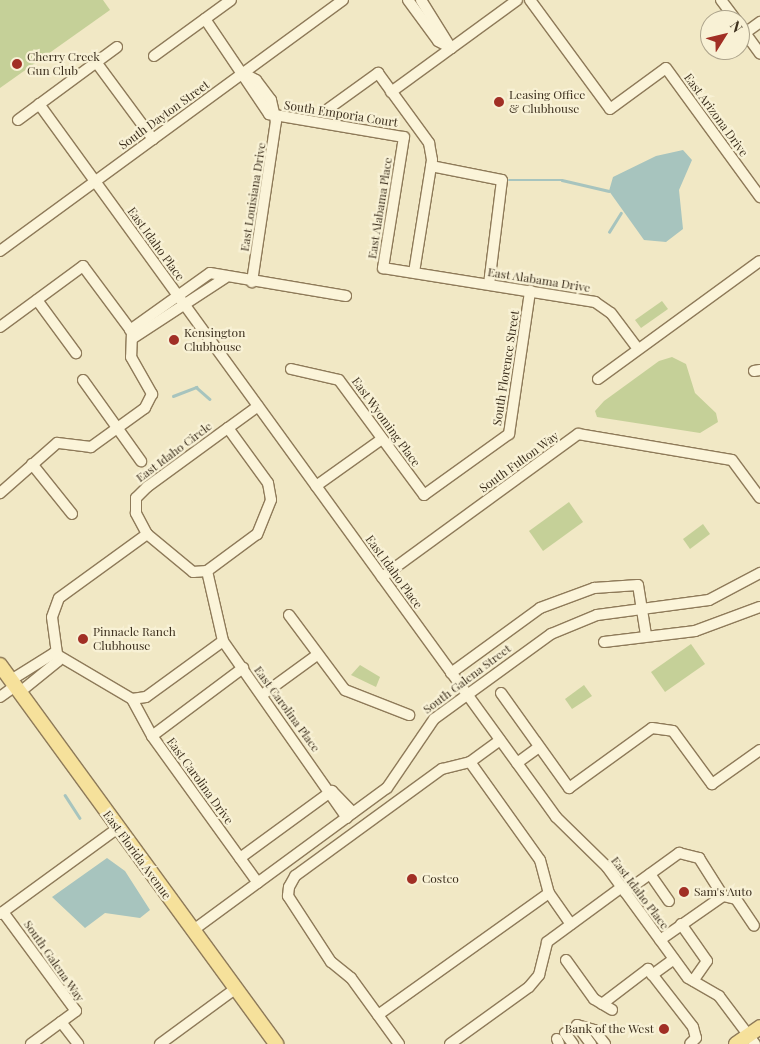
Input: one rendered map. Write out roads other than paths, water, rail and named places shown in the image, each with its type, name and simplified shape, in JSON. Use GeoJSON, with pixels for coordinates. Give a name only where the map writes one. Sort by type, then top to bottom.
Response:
{"type":"FeatureCollection","features":[{"type":"Feature","properties":{"kind":"main road","name":"East Florida Avenue"},"geometry":{"type":"LineString","coordinates":[[0,665],[276,1044]]}},
{"type":"Feature","properties":{"kind":"main road"},"geometry":{"type":"LineString","coordinates":[[736,1044],[754,1035]]}},
{"type":"Feature","properties":{"kind":"street"},"geometry":{"type":"LineString","coordinates":[[154,56],[231,0]]}},
{"type":"Feature","properties":{"kind":"street","name":"South Dayton Street"},"geometry":{"type":"LineString","coordinates":[[0,251],[343,0]]}},
{"type":"Feature","properties":{"kind":"street"},"geometry":{"type":"LineString","coordinates":[[408,0],[430,22]]}},
{"type":"Feature","properties":{"kind":"street"},"geometry":{"type":"LineString","coordinates":[[420,0],[439,42],[451,48]]}},
{"type":"Feature","properties":{"kind":"street"},"geometry":{"type":"LineString","coordinates":[[391,92],[451,48],[505,4],[517,0]]}},
{"type":"Feature","properties":{"kind":"street","name":"East Arizona Drive"},"geometry":{"type":"LineString","coordinates":[[530,0],[610,109],[666,68],[760,197]]}},
{"type":"Feature","properties":{"kind":"street"},"geometry":{"type":"LineString","coordinates":[[205,20],[243,73],[256,80],[271,100],[275,117]]}},
{"type":"Feature","properties":{"kind":"street"},"geometry":{"type":"LineString","coordinates":[[750,40],[760,54]]}},
{"type":"Feature","properties":{"kind":"street"},"geometry":{"type":"LineString","coordinates":[[18,120],[117,46]]}},
{"type":"Feature","properties":{"kind":"street"},"geometry":{"type":"LineString","coordinates":[[96,62],[153,139]]}},
{"type":"Feature","properties":{"kind":"street"},"geometry":{"type":"LineString","coordinates":[[328,109],[378,73],[429,143],[431,166],[414,272]]}},
{"type":"Feature","properties":{"kind":"street","name":"East Idaho Place"},"geometry":{"type":"LineString","coordinates":[[39,104],[561,823],[623,889],[692,981],[719,996],[754,1035]]}},
{"type":"Feature","properties":{"kind":"street","name":"South Emporia Court"},"geometry":{"type":"LineString","coordinates":[[275,117],[404,137]]}},
{"type":"Feature","properties":{"kind":"street","name":"East Louisiana Drive"},"geometry":{"type":"LineString","coordinates":[[252,282],[275,117]]}},
{"type":"Feature","properties":{"kind":"street","name":"East Alabama Place"},"geometry":{"type":"LineString","coordinates":[[400,270],[383,268],[404,137]]}},
{"type":"Feature","properties":{"kind":"street"},"geometry":{"type":"LineString","coordinates":[[431,166],[502,180],[489,284]]}},
{"type":"Feature","properties":{"kind":"street"},"geometry":{"type":"LineString","coordinates":[[598,379],[760,261]]}},
{"type":"Feature","properties":{"kind":"street"},"geometry":{"type":"LineString","coordinates":[[0,326],[83,266],[132,334],[131,357],[152,394],[146,407],[88,448],[59,442],[0,494]]}},
{"type":"Feature","properties":{"kind":"street","name":"East Alabama Drive"},"geometry":{"type":"LineString","coordinates":[[400,270],[530,290],[603,305],[638,350]]}},
{"type":"Feature","properties":{"kind":"street"},"geometry":{"type":"LineString","coordinates":[[132,334],[178,295],[210,273],[225,278],[346,296]]}},
{"type":"Feature","properties":{"kind":"street"},"geometry":{"type":"LineString","coordinates":[[132,334],[185,305],[225,278]]}},
{"type":"Feature","properties":{"kind":"street","name":"South Florence Street"},"geometry":{"type":"LineString","coordinates":[[424,495],[509,434],[530,290]]}},
{"type":"Feature","properties":{"kind":"street"},"geometry":{"type":"LineString","coordinates":[[37,300],[76,353]]}},
{"type":"Feature","properties":{"kind":"street","name":"East Wyoming Place"},"geometry":{"type":"LineString","coordinates":[[291,369],[336,378],[424,495]]}},
{"type":"Feature","properties":{"kind":"street"},"geometry":{"type":"LineString","coordinates":[[83,380],[141,461]]}},
{"type":"Feature","properties":{"kind":"street","name":"East Idaho Circle"},"geometry":{"type":"LineString","coordinates":[[228,428],[268,483],[271,500],[257,534],[207,571],[190,571],[147,534],[135,507],[139,494],[228,428],[258,406]]}},
{"type":"Feature","properties":{"kind":"street","name":"South Fulton Way"},"geometry":{"type":"LineString","coordinates":[[382,577],[578,434],[732,460],[760,498]]}},
{"type":"Feature","properties":{"kind":"street"},"geometry":{"type":"LineString","coordinates":[[316,486],[382,438]]}},
{"type":"Feature","properties":{"kind":"street"},"geometry":{"type":"LineString","coordinates":[[32,464],[72,514]]}},
{"type":"Feature","properties":{"kind":"street"},"geometry":{"type":"LineString","coordinates":[[15,686],[46,672],[57,663],[58,655],[52,617],[59,598],[147,534]]}},
{"type":"Feature","properties":{"kind":"street"},"geometry":{"type":"LineString","coordinates":[[132,699],[146,697],[223,641],[207,571]]}},
{"type":"Feature","properties":{"kind":"street","name":"South Galena Street"},"geometry":{"type":"LineString","coordinates":[[192,930],[350,816],[395,780],[426,726],[466,694],[565,626],[597,615],[709,600],[760,573]]}},
{"type":"Feature","properties":{"kind":"street"},"geometry":{"type":"LineString","coordinates":[[451,673],[540,608],[576,592],[633,583],[640,590],[646,635]]}},
{"type":"Feature","properties":{"kind":"street"},"geometry":{"type":"LineString","coordinates":[[604,642],[646,635],[702,630],[760,607]]}},
{"type":"Feature","properties":{"kind":"street"},"geometry":{"type":"LineString","coordinates":[[289,615],[344,690],[409,715]]}},
{"type":"Feature","properties":{"kind":"street","name":"East Carolina Place"},"geometry":{"type":"LineString","coordinates":[[223,641],[350,816]]}},
{"type":"Feature","properties":{"kind":"street"},"geometry":{"type":"LineString","coordinates":[[0,697],[15,686],[38,661],[58,655],[132,699],[152,736]]}},
{"type":"Feature","properties":{"kind":"street"},"geometry":{"type":"LineString","coordinates":[[262,695],[317,655]]}},
{"type":"Feature","properties":{"kind":"street"},"geometry":{"type":"LineString","coordinates":[[38,661],[46,672]]}},
{"type":"Feature","properties":{"kind":"street","name":"East Carolina Drive"},"geometry":{"type":"LineString","coordinates":[[243,668],[152,736],[258,883]]}},
{"type":"Feature","properties":{"kind":"street"},"geometry":{"type":"LineString","coordinates":[[501,694],[569,788],[652,728],[673,731],[712,784],[760,750]]}},
{"type":"Feature","properties":{"kind":"street"},"geometry":{"type":"LineString","coordinates":[[399,1044],[349,975],[331,962],[288,896],[295,876],[445,767],[470,762],[500,740]]}},
{"type":"Feature","properties":{"kind":"street"},"geometry":{"type":"LineString","coordinates":[[517,763],[539,747]]}},
{"type":"Feature","properties":{"kind":"street"},"geometry":{"type":"LineString","coordinates":[[470,762],[540,860],[549,893],[571,924]]}},
{"type":"Feature","properties":{"kind":"street"},"geometry":{"type":"LineString","coordinates":[[240,858],[332,791]]}},
{"type":"Feature","properties":{"kind":"street"},"geometry":{"type":"LineString","coordinates":[[2,913],[118,828]]}},
{"type":"Feature","properties":{"kind":"street"},"geometry":{"type":"LineString","coordinates":[[450,1044],[531,985],[540,972],[546,944],[571,924],[623,889],[650,874],[679,853],[695,855],[723,896],[736,900],[754,926]]}},
{"type":"Feature","properties":{"kind":"street"},"geometry":{"type":"LineString","coordinates":[[650,874],[669,901]]}},
{"type":"Feature","properties":{"kind":"street"},"geometry":{"type":"LineString","coordinates":[[378,1015],[549,893]]}},
{"type":"Feature","properties":{"kind":"street"},"geometry":{"type":"LineString","coordinates":[[660,940],[723,896]]}},
{"type":"Feature","properties":{"kind":"street","name":"South Galena Way"},"geometry":{"type":"LineString","coordinates":[[2,913],[76,1011],[31,1044]]}},
{"type":"Feature","properties":{"kind":"street"},"geometry":{"type":"LineString","coordinates":[[681,924],[707,961],[692,981]]}},
{"type":"Feature","properties":{"kind":"street"},"geometry":{"type":"LineString","coordinates":[[602,1004],[650,972],[674,959]]}},
{"type":"Feature","properties":{"kind":"street"},"geometry":{"type":"LineString","coordinates":[[566,960],[602,1004],[612,1010]]}},
{"type":"Feature","properties":{"kind":"street"},"geometry":{"type":"LineString","coordinates":[[650,972],[693,1027],[696,1038],[690,1044]]}},
{"type":"Feature","properties":{"kind":"street"},"geometry":{"type":"LineString","coordinates":[[160,1044],[235,989]]}},
{"type":"Feature","properties":{"kind":"street"},"geometry":{"type":"LineString","coordinates":[[61,1022],[78,1044]]}},
{"type":"Feature","properties":{"kind":"street"},"geometry":{"type":"LineString","coordinates":[[590,1044],[577,1025],[594,1030],[605,1044]]}},
{"type":"Feature","properties":{"kind":"street"},"geometry":{"type":"LineString","coordinates":[[560,1039],[573,1044]]}},
{"type":"Feature","properties":{"kind":"water"},"geometry":{"type":"Polygon","coordinates":[[[683,150],[692,160],[679,190],[683,229],[666,242],[644,240],[609,191],[613,177],[656,156],[683,150]]]}},
{"type":"Feature","properties":{"kind":"water"},"geometry":{"type":"Polygon","coordinates":[[[107,858],[125,871],[150,910],[140,918],[105,913],[85,928],[52,897],[107,858]]]}},
{"type":"Feature","properties":{"kind":"waterway"},"geometry":{"type":"LineString","coordinates":[[509,180],[562,180],[609,191]]}},
{"type":"Feature","properties":{"kind":"waterway"},"geometry":{"type":"LineString","coordinates":[[609,232],[621,213]]}},
{"type":"Feature","properties":{"kind":"waterway"},"geometry":{"type":"LineString","coordinates":[[173,396],[196,387],[210,399]]}},
{"type":"Feature","properties":{"kind":"waterway"},"geometry":{"type":"LineString","coordinates":[[65,795],[80,818]]}},
{"type":"Feature","properties":{"kind":"place","name":"Cherry Creek Gun Club"},"geometry":{"type":"Point","coordinates":[17,64]}},
{"type":"Feature","properties":{"kind":"place","name":"Leasing Office & Clubhouse"},"geometry":{"type":"Point","coordinates":[499,102]}},
{"type":"Feature","properties":{"kind":"place","name":"Kensington Clubhouse"},"geometry":{"type":"Point","coordinates":[174,340]}},
{"type":"Feature","properties":{"kind":"place","name":"Pinnacle Ranch Clubhouse"},"geometry":{"type":"Point","coordinates":[83,639]}},
{"type":"Feature","properties":{"kind":"place","name":"Costco"},"geometry":{"type":"Point","coordinates":[412,879]}},
{"type":"Feature","properties":{"kind":"place","name":"Sam's Auto"},"geometry":{"type":"Point","coordinates":[684,892]}},
{"type":"Feature","properties":{"kind":"place","name":"Bank of the West"},"geometry":{"type":"Point","coordinates":[664,1029]}}]}
